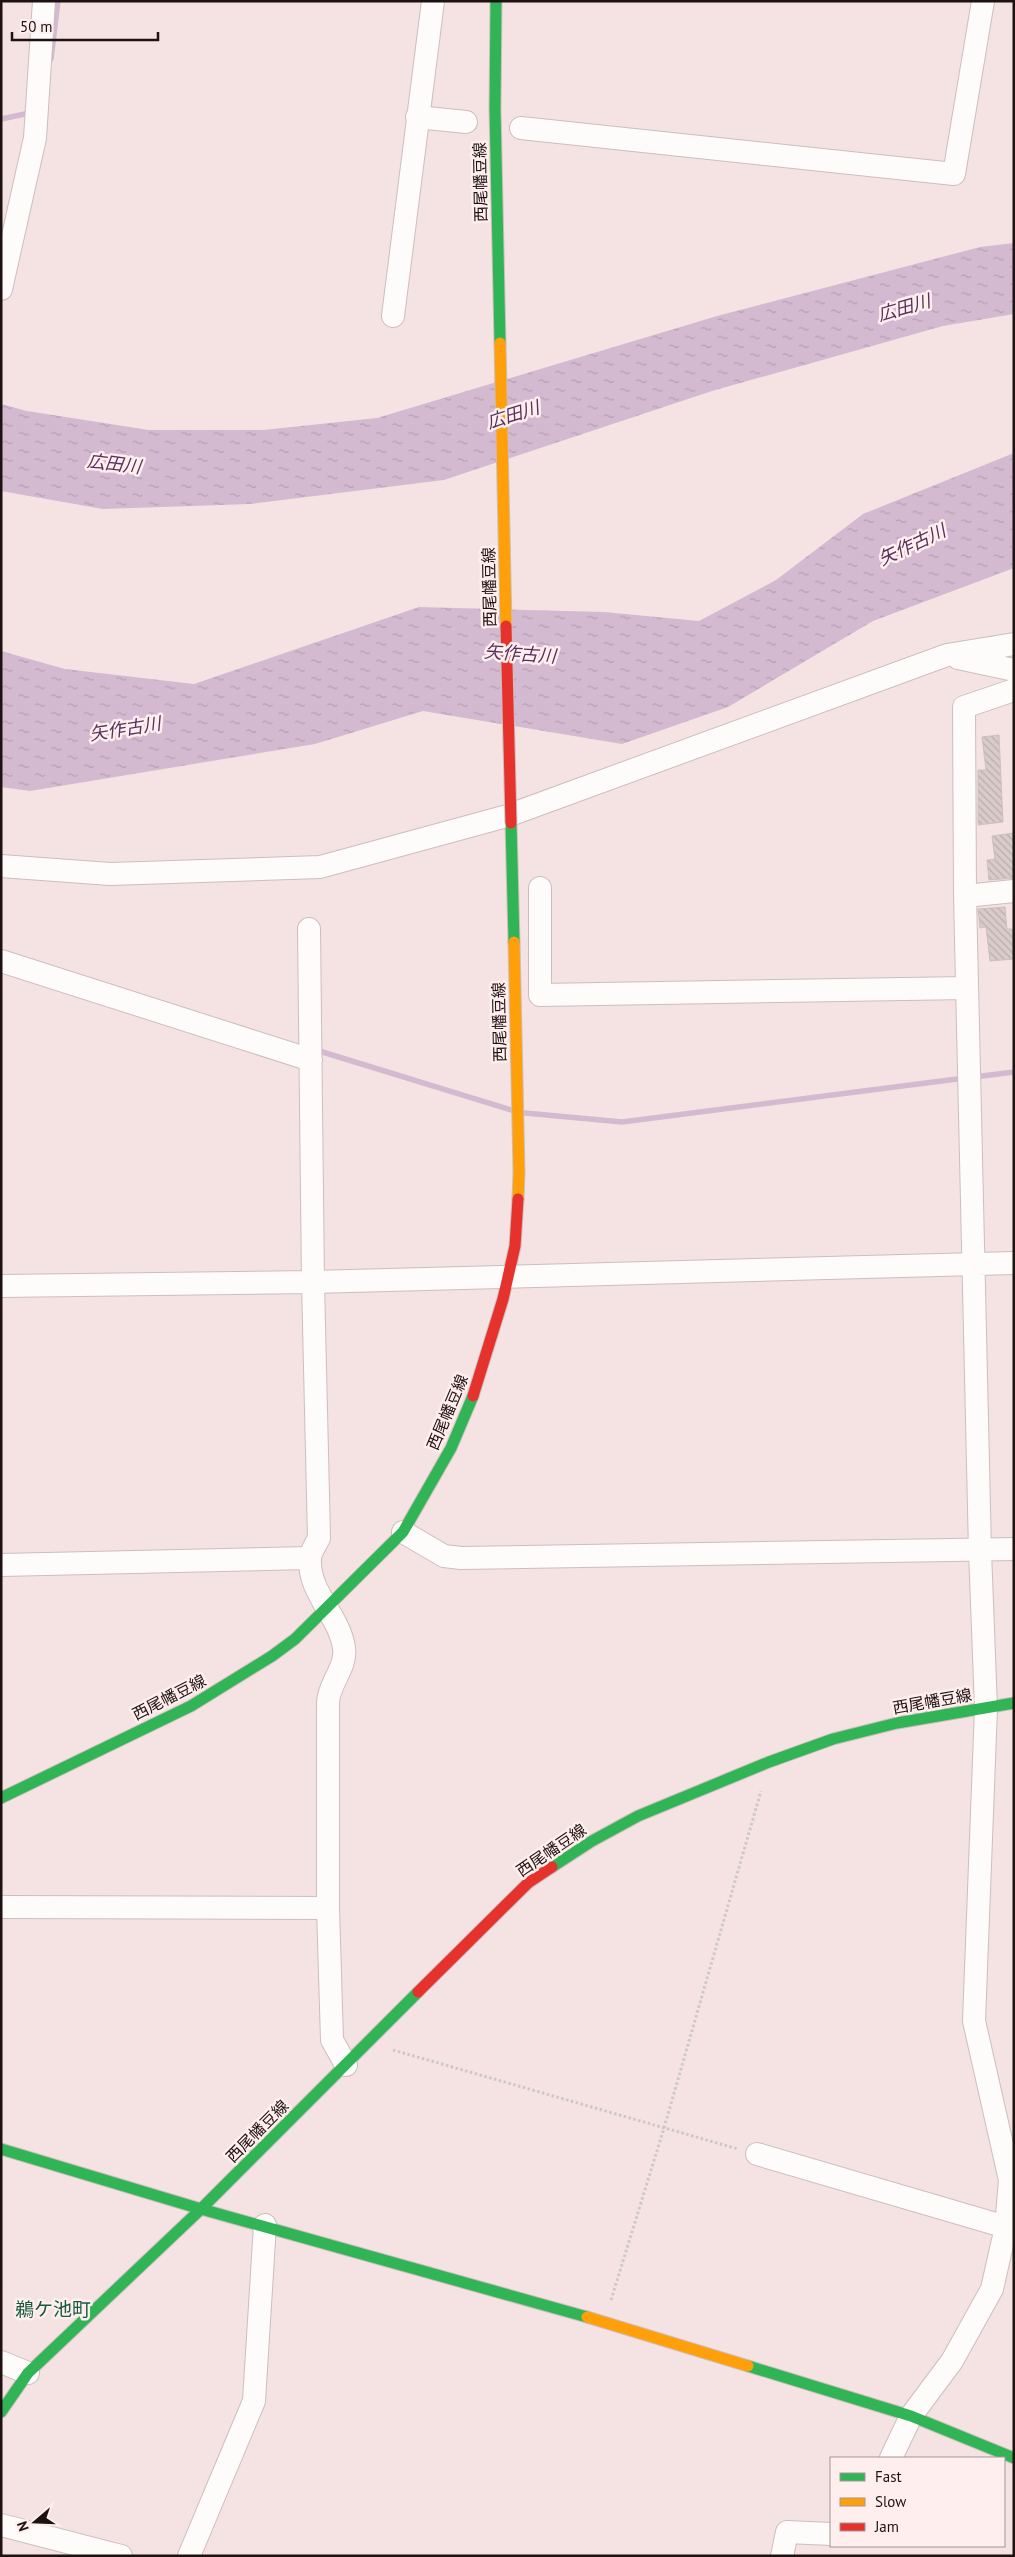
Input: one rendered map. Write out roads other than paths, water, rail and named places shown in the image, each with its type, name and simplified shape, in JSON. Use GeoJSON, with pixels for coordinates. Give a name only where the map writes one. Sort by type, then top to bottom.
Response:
{"type":"FeatureCollection","features":[{"type":"Feature","properties":{"kind":"main road","name":"西尾幡豆線"},"geometry":{"type":"LineString","coordinates":[[1,1798],[191,1706],[222,1689],[272,1656],[327,1608],[403,1532],[452,1448],[475,1390],[508,1276],[515,1246],[519,1172],[495,109],[496,1]]}},
{"type":"Feature","properties":{"kind":"main road","name":"西尾幡豆線"},"geometry":{"type":"LineString","coordinates":[[1,2412],[28,2373],[201,2209],[528,1884],[592,1841],[638,1816],[769,1762],[833,1739],[898,1723],[1014,1703]]}},
{"type":"Feature","properties":{"kind":"main road"},"geometry":{"type":"LineString","coordinates":[[1,2149],[201,2209],[265,2225],[604,2322],[910,2416],[1014,2458]]}},
{"type":"Feature","properties":{"kind":"street"},"geometry":{"type":"LineString","coordinates":[[1,289],[35,138],[44,1]]}},
{"type":"Feature","properties":{"kind":"street"},"geometry":{"type":"LineString","coordinates":[[394,316],[433,1]]}},
{"type":"Feature","properties":{"kind":"street"},"geometry":{"type":"LineString","coordinates":[[521,128],[954,174],[982,6]]}},
{"type":"Feature","properties":{"kind":"street"},"geometry":{"type":"LineString","coordinates":[[418,117],[466,122]]}},
{"type":"Feature","properties":{"kind":"street"},"geometry":{"type":"LineString","coordinates":[[1,866],[110,874],[320,867],[506,816],[947,655],[1014,644]]}},
{"type":"Feature","properties":{"kind":"street"},"geometry":{"type":"LineString","coordinates":[[947,655],[1014,670]]}},
{"type":"Feature","properties":{"kind":"street"},"geometry":{"type":"LineString","coordinates":[[891,2457],[910,2416],[952,2360],[992,2289],[1006,2227],[1010,2180],[974,2021],[986,1708],[980,1551],[967,988],[964,707],[1014,690]]}},
{"type":"Feature","properties":{"kind":"street"},"geometry":{"type":"LineString","coordinates":[[540,888],[540,996],[967,988]]}},
{"type":"Feature","properties":{"kind":"street"},"geometry":{"type":"LineString","coordinates":[[965,896],[1014,891]]}},
{"type":"Feature","properties":{"kind":"street"},"geometry":{"type":"LineString","coordinates":[[309,929],[313,1282],[319,1538],[310,1558],[312,1577],[340,1634],[344,1649],[342,1663],[329,1694],[328,1908],[332,2040],[346,2065]]}},
{"type":"Feature","properties":{"kind":"street"},"geometry":{"type":"LineString","coordinates":[[1,960],[310,1060]]}},
{"type":"Feature","properties":{"kind":"street"},"geometry":{"type":"LineString","coordinates":[[1,1286],[313,1282],[1014,1263]]}},
{"type":"Feature","properties":{"kind":"street"},"geometry":{"type":"LineString","coordinates":[[403,1532],[444,1556],[461,1558],[1014,1549]]}},
{"type":"Feature","properties":{"kind":"street"},"geometry":{"type":"LineString","coordinates":[[1,1565],[310,1558]]}},
{"type":"Feature","properties":{"kind":"street"},"geometry":{"type":"LineString","coordinates":[[1,1907],[328,1908]]}},
{"type":"Feature","properties":{"kind":"street"},"geometry":{"type":"LineString","coordinates":[[758,2154],[1006,2227]]}},
{"type":"Feature","properties":{"kind":"street"},"geometry":{"type":"LineString","coordinates":[[189,2556],[254,2401],[265,2225]]}},
{"type":"Feature","properties":{"kind":"street"},"geometry":{"type":"LineString","coordinates":[[1,2362],[28,2373]]}},
{"type":"Feature","properties":{"kind":"street"},"geometry":{"type":"LineString","coordinates":[[1,2525],[121,2556]]}},
{"type":"Feature","properties":{"kind":"street"},"geometry":{"type":"LineString","coordinates":[[782,2556],[787,2532],[830,2534]]}},
{"type":"Feature","properties":{"kind":"water","name":"広田川"},"geometry":{"type":"Polygon","coordinates":[[[1014,243],[1014,314],[943,326],[712,391],[444,480],[250,504],[103,509],[1,491],[1,404],[27,411],[149,430],[263,430],[377,418],[717,316],[980,247],[1014,243]]]}},
{"type":"Feature","properties":{"kind":"water","name":"矢作古川"},"geometry":{"type":"Polygon","coordinates":[[[1014,453],[1014,568],[873,621],[728,707],[622,744],[423,711],[315,744],[30,791],[1,787],[1,651],[65,669],[194,684],[419,607],[604,612],[699,621],[776,580],[863,514],[1014,453]]]}},
{"type":"Feature","properties":{"kind":"waterway"},"geometry":{"type":"LineString","coordinates":[[51,59],[58,1]]}},
{"type":"Feature","properties":{"kind":"waterway"},"geometry":{"type":"LineString","coordinates":[[1,119],[25,114],[32,108]]}},
{"type":"Feature","properties":{"kind":"waterway"},"geometry":{"type":"LineString","coordinates":[[316,1050],[511,1110]]}},
{"type":"Feature","properties":{"kind":"waterway"},"geometry":{"type":"LineString","coordinates":[[974,1077],[1014,1072]]}},
{"type":"Feature","properties":{"kind":"waterway"},"geometry":{"type":"LineString","coordinates":[[525,1113],[622,1122],[965,1078]]}},
{"type":"Feature","properties":{"kind":"district","name":"鵜ケ池町"},"geometry":{"type":"Point","coordinates":[53,2309]}}]}
